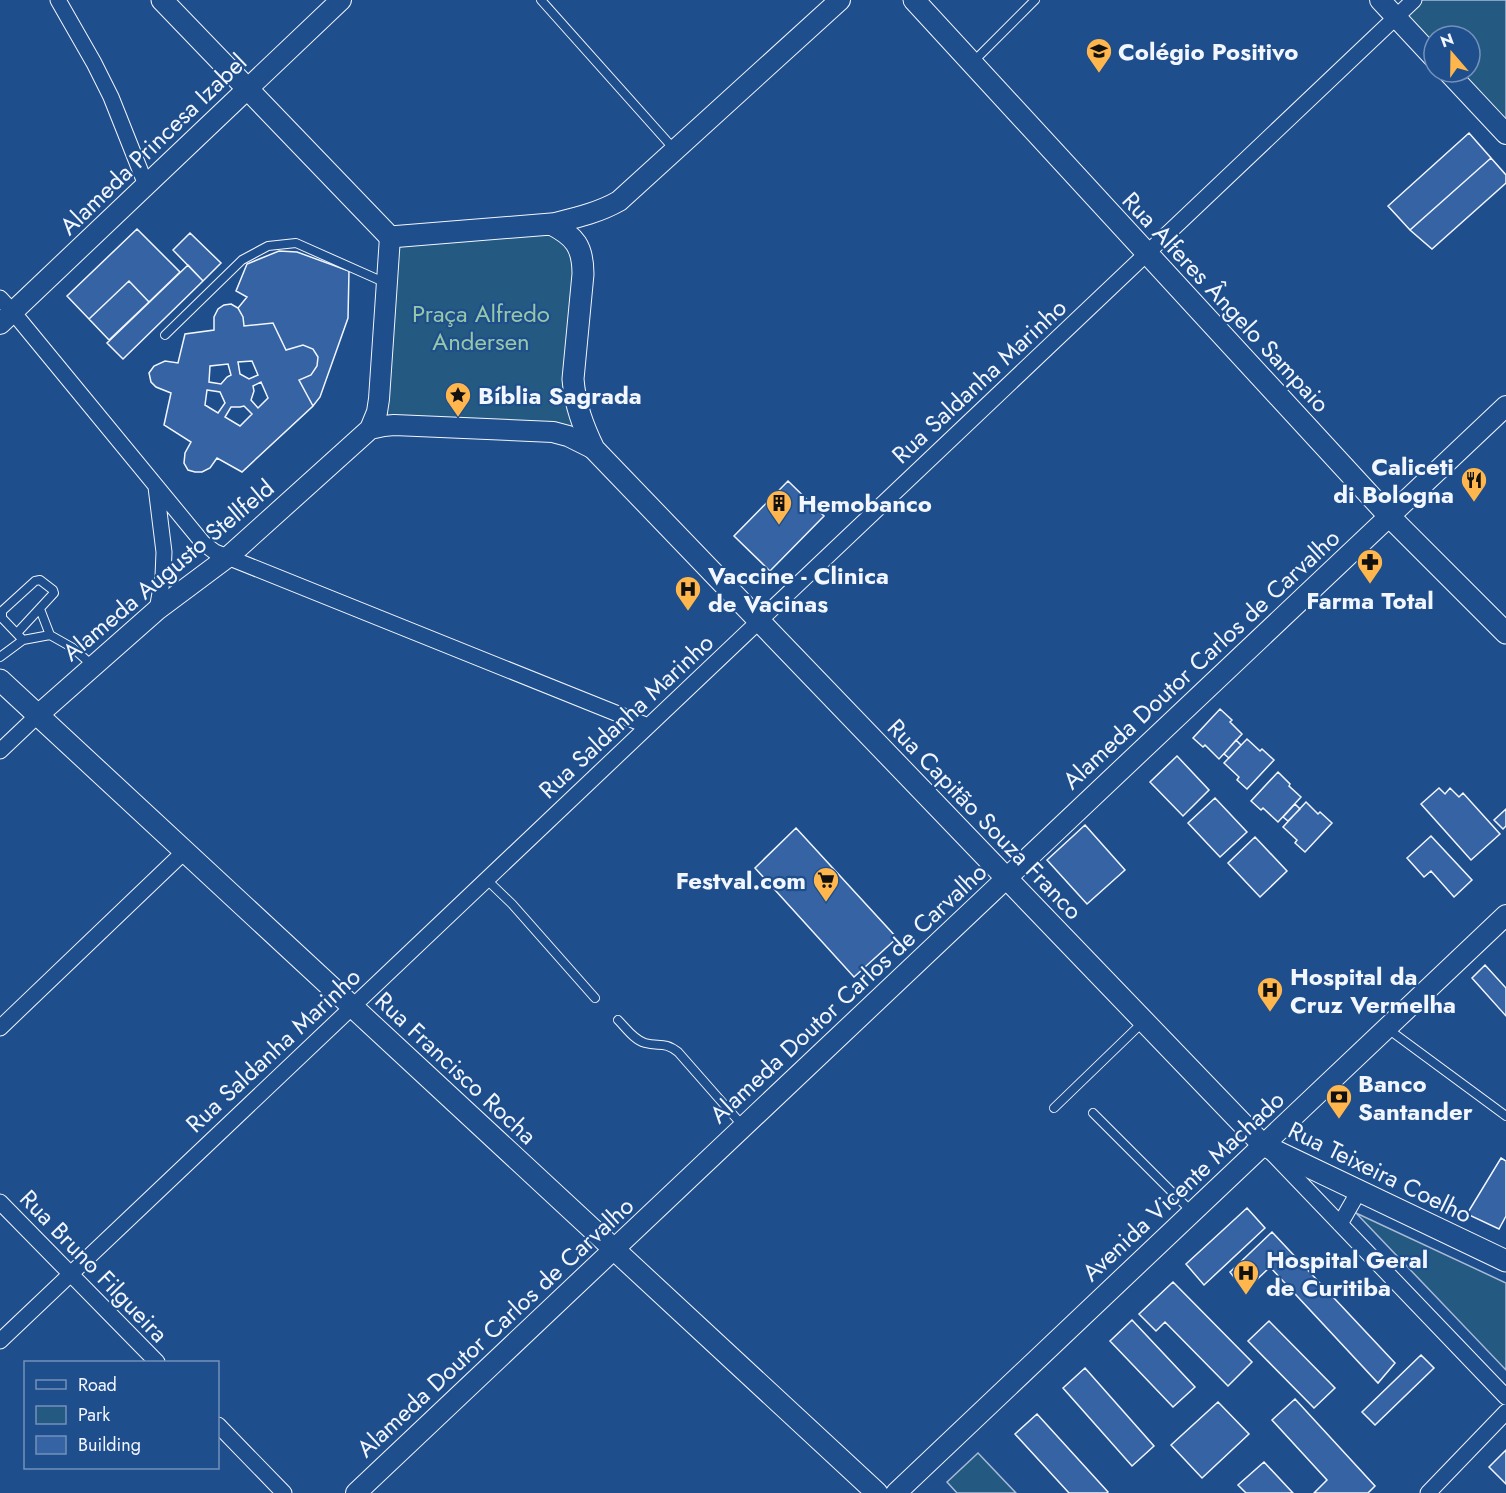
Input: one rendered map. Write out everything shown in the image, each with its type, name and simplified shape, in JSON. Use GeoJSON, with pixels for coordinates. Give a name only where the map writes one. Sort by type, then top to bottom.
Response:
{"type":"FeatureCollection","features":[{"type":"Feature","properties":{"kind":"main road"},"geometry":{"type":"LineString","coordinates":[[162,0],[390,237],[551,224],[567,232],[581,251],[583,262],[573,379],[577,409],[594,449]]}},
{"type":"Feature","properties":{"kind":"main road","name":"Rua Alferes Ângelo Sampaio"},"geometry":{"type":"LineString","coordinates":[[914,0],[1389,516],[1506,633]]}},
{"type":"Feature","properties":{"kind":"main road","name":"Rua Capitão Souza Franco"},"geometry":{"type":"LineString","coordinates":[[594,449],[1263,1145]]}},
{"type":"Feature","properties":{"kind":"main road","name":"Rua Francisco Rocha"},"geometry":{"type":"LineString","coordinates":[[0,680],[877,1493]]}},
{"type":"Feature","properties":{"kind":"main road","name":"Rua Teixeira Coelho"},"geometry":{"type":"LineString","coordinates":[[1263,1145],[1506,1261]]}},
{"type":"Feature","properties":{"kind":"street"},"geometry":{"type":"LineString","coordinates":[[58,0],[111,97],[146,185]]}},
{"type":"Feature","properties":{"kind":"street","name":"Alameda Princesa Izabel"},"geometry":{"type":"LineString","coordinates":[[4,311],[146,185],[341,0]]}},
{"type":"Feature","properties":{"kind":"street"},"geometry":{"type":"LineString","coordinates":[[551,224],[590,214],[619,201],[840,0]]}},
{"type":"Feature","properties":{"kind":"street"},"geometry":{"type":"LineString","coordinates":[[1380,0],[1422,45]]}},
{"type":"Feature","properties":{"kind":"street","name":"Rua Saldanha Marinho"},"geometry":{"type":"LineString","coordinates":[[0,1341],[1414,0]]}},
{"type":"Feature","properties":{"kind":"street"},"geometry":{"type":"LineString","coordinates":[[1459,84],[1506,134]]}},
{"type":"Feature","properties":{"kind":"street"},"geometry":{"type":"LineString","coordinates":[[370,429],[377,412],[379,399],[390,237]]}},
{"type":"Feature","properties":{"kind":"street"},"geometry":{"type":"LineString","coordinates":[[4,311],[203,543],[215,552],[648,726]]}},
{"type":"Feature","properties":{"kind":"street","name":"Alameda Doutor Carlos de Carvalho"},"geometry":{"type":"LineString","coordinates":[[356,1493],[1506,406]]}},
{"type":"Feature","properties":{"kind":"street"},"geometry":{"type":"LineString","coordinates":[[370,429],[394,425],[554,432],[594,449]]}},
{"type":"Feature","properties":{"kind":"street","name":"Alameda Augusto Stellfeld"},"geometry":{"type":"LineString","coordinates":[[0,751],[157,610],[228,557],[370,429]]}},
{"type":"Feature","properties":{"kind":"street"},"geometry":{"type":"LineString","coordinates":[[156,487],[164,552],[163,576],[157,610]]}},
{"type":"Feature","properties":{"kind":"street"},"geometry":{"type":"LineString","coordinates":[[0,1028],[185,851]]}},
{"type":"Feature","properties":{"kind":"street","name":"Avenida Vicente Machado"},"geometry":{"type":"LineString","coordinates":[[896,1493],[1506,915]]}},
{"type":"Feature","properties":{"kind":"street","name":"Rua Capitão Souza Franco"},"geometry":{"type":"LineString","coordinates":[[1263,1145],[1506,1397]]}},
{"type":"Feature","properties":{"kind":"street"},"geometry":{"type":"LineString","coordinates":[[1340,1224],[1359,1191]]}},
{"type":"Feature","properties":{"kind":"street","name":"Rua Bruno Filgueira"},"geometry":{"type":"LineString","coordinates":[[0,1202],[156,1361]]}},
{"type":"Feature","properties":{"kind":"street"},"geometry":{"type":"LineString","coordinates":[[1428,1493],[1506,1412]]}},
{"type":"Feature","properties":{"kind":"street"},"geometry":{"type":"LineString","coordinates":[[219,1426],[284,1493]]}},
{"type":"Feature","properties":{"kind":"lane"},"geometry":{"type":"LineString","coordinates":[[541,0],[675,150]]}},
{"type":"Feature","properties":{"kind":"lane"},"geometry":{"type":"LineString","coordinates":[[972,63],[1035,0]]}},
{"type":"Feature","properties":{"kind":"lane"},"geometry":{"type":"LineString","coordinates":[[165,335],[242,260],[268,246],[296,243],[387,284]]}},
{"type":"Feature","properties":{"kind":"lane"},"geometry":{"type":"LineString","coordinates":[[17,633],[54,593],[40,580],[35,581],[2,611],[2,618],[23,640]]}},
{"type":"Feature","properties":{"kind":"lane"},"geometry":{"type":"LineString","coordinates":[[40,609],[50,635],[73,648],[93,666]]}},
{"type":"Feature","properties":{"kind":"lane"},"geometry":{"type":"LineString","coordinates":[[0,657],[23,640],[50,635]]}},
{"type":"Feature","properties":{"kind":"lane"},"geometry":{"type":"LineString","coordinates":[[486,879],[512,904],[595,998]]}},
{"type":"Feature","properties":{"kind":"lane"},"geometry":{"type":"LineString","coordinates":[[618,1020],[642,1042],[664,1044],[678,1052],[744,1126]]}},
{"type":"Feature","properties":{"kind":"lane"},"geometry":{"type":"LineString","coordinates":[[1054,1108],[1144,1021]]}},
{"type":"Feature","properties":{"kind":"lane"},"geometry":{"type":"LineString","coordinates":[[1387,1028],[1506,1116]]}},
{"type":"Feature","properties":{"kind":"lane"},"geometry":{"type":"LineString","coordinates":[[1093,1113],[1192,1212]]}},
{"type":"Feature","properties":{"kind":"green space"},"geometry":{"type":"Polygon","coordinates":[[[1414,0],[1506,0],[1506,134],[1459,84],[1482,84],[1482,24],[1422,24],[1422,45],[1396,17],[1414,0]]]}},
{"type":"Feature","properties":{"kind":"green space","name":"Praça Alfredo Andersen"},"geometry":{"type":"Polygon","coordinates":[[[551,224],[575,241],[581,441],[394,425],[377,412],[390,237],[551,224]]]}},
{"type":"Feature","properties":{"kind":"green space"},"geometry":{"type":"Polygon","coordinates":[[[1356,1213],[1506,1283],[1506,1370],[1356,1213]]]}},
{"type":"Feature","properties":{"kind":"green space"},"geometry":{"type":"Polygon","coordinates":[[[978,1453],[1016,1493],[957,1493],[947,1482],[978,1453]]]}},
{"type":"Feature","properties":{"kind":"building"},"geometry":{"type":"Polygon","coordinates":[[[1469,133],[1491,158],[1410,230],[1388,206],[1469,133]]]}},
{"type":"Feature","properties":{"kind":"building"},"geometry":{"type":"Polygon","coordinates":[[[1491,158],[1506,175],[1506,183],[1432,249],[1410,230],[1491,158]]]}},
{"type":"Feature","properties":{"kind":"building"},"geometry":{"type":"Polygon","coordinates":[[[137,229],[180,272],[149,302],[129,281],[89,319],[67,296],[137,229]]]}},
{"type":"Feature","properties":{"kind":"building"},"geometry":{"type":"Polygon","coordinates":[[[190,233],[221,263],[203,281],[173,250],[190,233]]]}},
{"type":"Feature","properties":{"kind":"building"},"geometry":{"type":"Polygon","coordinates":[[[279,251],[297,252],[349,271],[348,318],[320,397],[313,406],[299,380],[311,375],[317,366],[318,357],[313,349],[303,345],[286,350],[273,323],[244,326],[243,317],[238,308],[247,297],[236,291],[247,264],[279,251]]]}},
{"type":"Feature","properties":{"kind":"building"},"geometry":{"type":"Polygon","coordinates":[[[188,265],[203,281],[123,359],[107,343],[188,265]]]}},
{"type":"Feature","properties":{"kind":"building"},"geometry":{"type":"Polygon","coordinates":[[[129,281],[149,302],[109,340],[89,319],[129,281]]]}},
{"type":"Feature","properties":{"kind":"building"},"geometry":{"type":"Polygon","coordinates":[[[231,304],[238,308],[243,317],[244,326],[273,323],[286,350],[303,345],[313,349],[318,357],[317,366],[311,375],[299,380],[313,406],[242,472],[217,458],[210,468],[202,472],[195,472],[188,470],[184,463],[185,453],[191,442],[164,425],[171,393],[156,387],[151,382],[149,373],[154,366],[165,361],[178,363],[185,334],[214,330],[214,317],[218,309],[231,304]],[[252,361],[238,362],[240,374],[249,379],[258,375],[252,361]],[[228,364],[210,366],[209,382],[221,384],[231,375],[228,364]],[[261,382],[253,386],[251,400],[258,408],[268,398],[261,382]],[[207,390],[205,405],[218,413],[225,403],[220,392],[207,390]],[[244,406],[231,407],[225,417],[240,426],[252,414],[244,406]]]}},
{"type":"Feature","properties":{"kind":"building","name":"Hemobanco"},"geometry":{"type":"Polygon","coordinates":[[[788,481],[824,516],[770,571],[734,536],[788,481]]]}},
{"type":"Feature","properties":{"kind":"building"},"geometry":{"type":"Polygon","coordinates":[[[1220,709],[1242,734],[1219,759],[1205,745],[1203,747],[1193,738],[1220,709]]]}},
{"type":"Feature","properties":{"kind":"building"},"geometry":{"type":"Polygon","coordinates":[[[1247,739],[1274,760],[1247,789],[1237,780],[1239,777],[1224,763],[1247,739]]]}},
{"type":"Feature","properties":{"kind":"building"},"geometry":{"type":"Polygon","coordinates":[[[1236,740],[1241,745],[1229,758],[1224,754],[1236,740]]]}},
{"type":"Feature","properties":{"kind":"building"},"geometry":{"type":"Polygon","coordinates":[[[1177,756],[1209,790],[1183,816],[1150,782],[1177,756]]]}},
{"type":"Feature","properties":{"kind":"building"},"geometry":{"type":"Polygon","coordinates":[[[1278,772],[1301,797],[1278,822],[1263,808],[1261,810],[1251,801],[1278,772]]]}},
{"type":"Feature","properties":{"kind":"building"},"geometry":{"type":"Polygon","coordinates":[[[1439,788],[1445,794],[1450,788],[1459,797],[1463,793],[1500,834],[1471,860],[1421,804],[1439,788]]]}},
{"type":"Feature","properties":{"kind":"building"},"geometry":{"type":"Polygon","coordinates":[[[1215,798],[1247,832],[1220,857],[1188,823],[1215,798]]]}},
{"type":"Feature","properties":{"kind":"building"},"geometry":{"type":"Polygon","coordinates":[[[1306,802],[1332,823],[1305,852],[1295,843],[1297,840],[1283,827],[1306,802]]]}},
{"type":"Feature","properties":{"kind":"building"},"geometry":{"type":"Polygon","coordinates":[[[1295,804],[1300,809],[1288,821],[1283,817],[1295,804]]]}},
{"type":"Feature","properties":{"kind":"building"},"geometry":{"type":"Polygon","coordinates":[[[1506,809],[1506,826],[1503,829],[1494,820],[1506,809]]]}},
{"type":"Feature","properties":{"kind":"building"},"geometry":{"type":"Polygon","coordinates":[[[1085,825],[1125,870],[1087,904],[1047,860],[1085,825]]]}},
{"type":"Feature","properties":{"kind":"building","name":"Festval.com"},"geometry":{"type":"Polygon","coordinates":[[[796,828],[897,938],[854,977],[755,868],[796,828]]]}},
{"type":"Feature","properties":{"kind":"building"},"geometry":{"type":"Polygon","coordinates":[[[1431,836],[1472,880],[1454,897],[1431,871],[1424,877],[1407,858],[1431,836]]]}},
{"type":"Feature","properties":{"kind":"building"},"geometry":{"type":"Polygon","coordinates":[[[1255,837],[1287,871],[1260,897],[1228,863],[1255,837]]]}},
{"type":"Feature","properties":{"kind":"building"},"geometry":{"type":"Polygon","coordinates":[[[1485,965],[1506,988],[1506,1016],[1472,978],[1485,965]]]}},
{"type":"Feature","properties":{"kind":"building"},"geometry":{"type":"Polygon","coordinates":[[[1501,1158],[1506,1161],[1506,1216],[1499,1229],[1467,1214],[1501,1158]]]}},
{"type":"Feature","properties":{"kind":"building"},"geometry":{"type":"Polygon","coordinates":[[[1247,1208],[1265,1228],[1204,1285],[1186,1264],[1247,1208]]]}},
{"type":"Feature","properties":{"kind":"building"},"geometry":{"type":"Polygon","coordinates":[[[1272,1232],[1395,1363],[1378,1383],[1270,1267],[1245,1291],[1230,1272],[1272,1232]]]}},
{"type":"Feature","properties":{"kind":"building"},"geometry":{"type":"Polygon","coordinates":[[[1173,1282],[1252,1362],[1228,1386],[1165,1322],[1156,1331],[1139,1314],[1173,1282]]]}},
{"type":"Feature","properties":{"kind":"building"},"geometry":{"type":"Polygon","coordinates":[[[1132,1320],[1195,1387],[1173,1407],[1110,1341],[1132,1320]]]}},
{"type":"Feature","properties":{"kind":"building"},"geometry":{"type":"Polygon","coordinates":[[[1269,1321],[1335,1388],[1314,1408],[1248,1341],[1269,1321]]]}},
{"type":"Feature","properties":{"kind":"building"},"geometry":{"type":"Polygon","coordinates":[[[1421,1355],[1434,1368],[1375,1425],[1362,1412],[1421,1355]]]}},
{"type":"Feature","properties":{"kind":"building"},"geometry":{"type":"Polygon","coordinates":[[[1085,1368],[1154,1446],[1132,1466],[1063,1388],[1085,1368]]]}},
{"type":"Feature","properties":{"kind":"building"},"geometry":{"type":"Polygon","coordinates":[[[1295,1399],[1375,1486],[1368,1493],[1314,1493],[1327,1480],[1272,1420],[1295,1399]]]}},
{"type":"Feature","properties":{"kind":"building"},"geometry":{"type":"Polygon","coordinates":[[[1218,1402],[1249,1434],[1202,1478],[1171,1445],[1218,1402]]]}},
{"type":"Feature","properties":{"kind":"building"},"geometry":{"type":"Polygon","coordinates":[[[1037,1414],[1107,1493],[1069,1493],[1015,1434],[1037,1414]]]}},
{"type":"Feature","properties":{"kind":"building"},"geometry":{"type":"Polygon","coordinates":[[[1506,1450],[1506,1484],[1489,1467],[1506,1450]]]}},
{"type":"Feature","properties":{"kind":"building"},"geometry":{"type":"Polygon","coordinates":[[[1264,1462],[1293,1493],[1246,1493],[1238,1485],[1264,1462]]]}},
{"type":"Feature","properties":{"kind":"place","name":"Colégio Positivo"},"geometry":{"type":"Point","coordinates":[1099,74]}},
{"type":"Feature","properties":{"kind":"place","name":"Bíblia Sagrada"},"geometry":{"type":"Point","coordinates":[458,418]}},
{"type":"Feature","properties":{"kind":"place","name":"Caliceti di Bologna"},"geometry":{"type":"Point","coordinates":[1474,503]}},
{"type":"Feature","properties":{"kind":"place","name":"Hemobanco"},"geometry":{"type":"Point","coordinates":[779,526]}},
{"type":"Feature","properties":{"kind":"place","name":"Farma Total"},"geometry":{"type":"Point","coordinates":[1370,585]}},
{"type":"Feature","properties":{"kind":"place","name":"Vaccine - Clinica de Vacinas"},"geometry":{"type":"Point","coordinates":[688,612]}},
{"type":"Feature","properties":{"kind":"place","name":"Festval.com"},"geometry":{"type":"Point","coordinates":[826,903]}},
{"type":"Feature","properties":{"kind":"place","name":"Hospital da Cruz Vermelha"},"geometry":{"type":"Point","coordinates":[1270,1013]}},
{"type":"Feature","properties":{"kind":"place","name":"Banco Santander"},"geometry":{"type":"Point","coordinates":[1339,1120]}},
{"type":"Feature","properties":{"kind":"place","name":"Hospital Geral de Curitiba"},"geometry":{"type":"Point","coordinates":[1246,1296]}}]}
